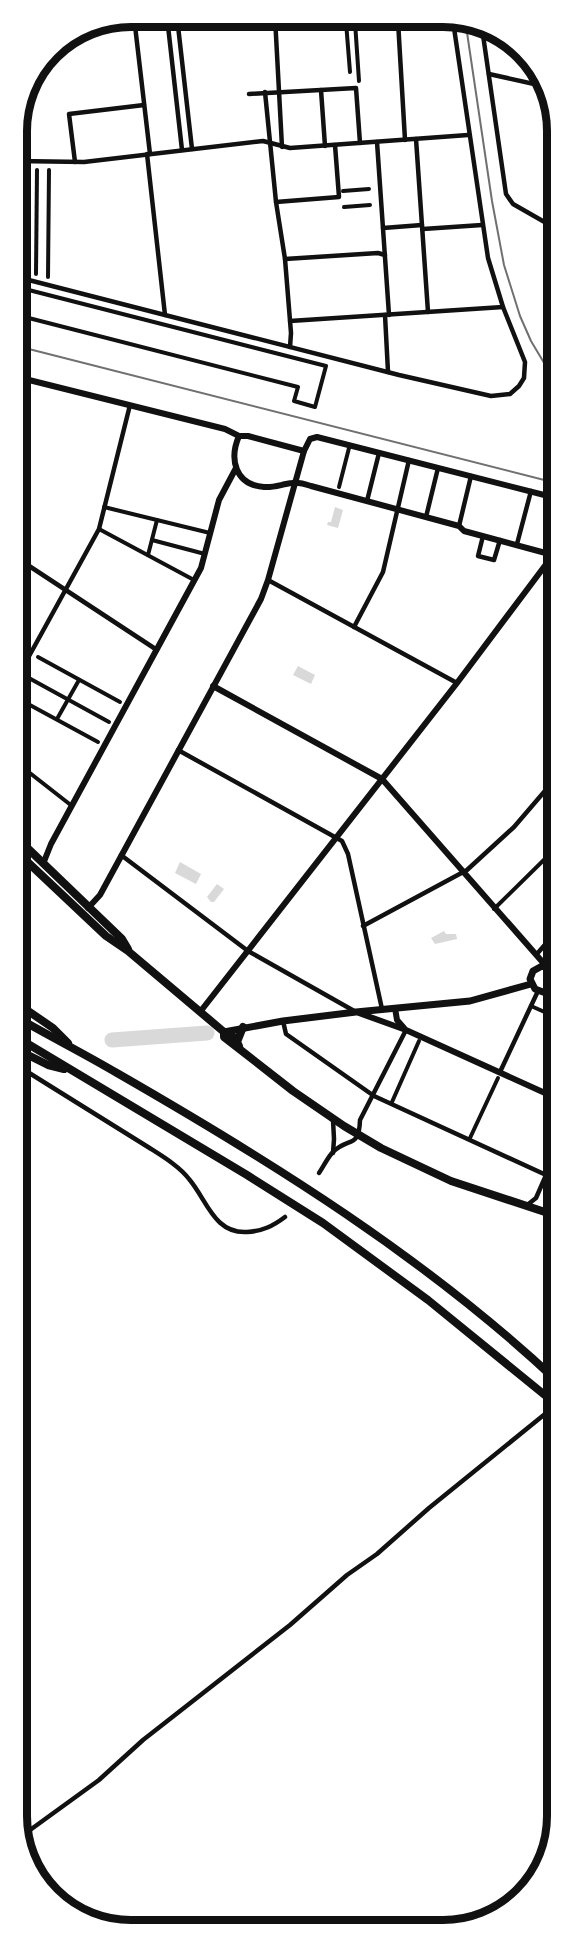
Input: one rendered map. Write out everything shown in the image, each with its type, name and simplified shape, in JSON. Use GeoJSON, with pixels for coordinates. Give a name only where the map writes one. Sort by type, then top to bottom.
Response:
{"type":"FeatureCollection","features":[{"type":"Feature","properties":{"kind":"highway"},"geometry":{"type":"LineString","coordinates":[[27,1010],[53,1028],[72,1047]]}},
{"type":"Feature","properties":{"kind":"highway"},"geometry":{"type":"LineString","coordinates":[[27,1023],[199,1121],[345,1213],[443,1285],[547,1372]]}},
{"type":"Feature","properties":{"kind":"highway"},"geometry":{"type":"LineString","coordinates":[[27,1043],[323,1223],[428,1300],[547,1398]]}},
{"type":"Feature","properties":{"kind":"highway"},"geometry":{"type":"LineString","coordinates":[[27,1054],[48,1065],[73,1070]]}},
{"type":"Feature","properties":{"kind":"main road"},"geometry":{"type":"LineString","coordinates":[[27,848],[122,939],[128,951]]}},
{"type":"Feature","properties":{"kind":"main road"},"geometry":{"type":"LineString","coordinates":[[27,862],[106,936],[128,951],[224,1032],[224,1036],[232,1044],[238,1045],[268,1073],[332,1118],[359,1136],[450,1181],[547,1213]]}},
{"type":"Feature","properties":{"kind":"main road"},"geometry":{"type":"LineString","coordinates":[[44,864],[44,873],[54,883],[56,890]]}},
{"type":"Feature","properties":{"kind":"main road"},"geometry":{"type":"LineString","coordinates":[[63,897],[71,898],[81,907],[88,908]]}},
{"type":"Feature","properties":{"kind":"main road"},"geometry":{"type":"LineString","coordinates":[[547,967],[536,968],[531,975],[531,984],[538,991],[547,992]]}},
{"type":"Feature","properties":{"kind":"main road"},"geometry":{"type":"LineString","coordinates":[[224,1032],[243,1027],[356,1012],[470,1002],[531,984]]}},
{"type":"Feature","properties":{"kind":"main road"},"geometry":{"type":"LineString","coordinates":[[238,1045],[243,1027]]}},
{"type":"Feature","properties":{"kind":"street"},"geometry":{"type":"LineString","coordinates":[[135,27],[165,315]]}},
{"type":"Feature","properties":{"kind":"street"},"geometry":{"type":"LineString","coordinates":[[168,27],[182,150]]}},
{"type":"Feature","properties":{"kind":"street"},"geometry":{"type":"LineString","coordinates":[[178,27],[192,149]]}},
{"type":"Feature","properties":{"kind":"street"},"geometry":{"type":"LineString","coordinates":[[275,27],[275,44],[279,62],[282,147]]}},
{"type":"Feature","properties":{"kind":"street"},"geometry":{"type":"LineString","coordinates":[[346,27],[350,72]]}},
{"type":"Feature","properties":{"kind":"street"},"geometry":{"type":"LineString","coordinates":[[355,27],[359,81]]}},
{"type":"Feature","properties":{"kind":"street"},"geometry":{"type":"LineString","coordinates":[[397,27],[405,140]]}},
{"type":"Feature","properties":{"kind":"street"},"geometry":{"type":"LineString","coordinates":[[27,280],[388,372],[491,396],[510,394],[519,386],[526,369],[524,356],[503,307],[488,258],[468,135],[456,28]]}},
{"type":"Feature","properties":{"kind":"street"},"geometry":{"type":"LineString","coordinates":[[483,35],[506,194],[513,204],[547,223]]}},
{"type":"Feature","properties":{"kind":"street"},"geometry":{"type":"LineString","coordinates":[[489,74],[536,84]]}},
{"type":"Feature","properties":{"kind":"street"},"geometry":{"type":"LineString","coordinates":[[249,94],[356,88],[360,143]]}},
{"type":"Feature","properties":{"kind":"street"},"geometry":{"type":"LineString","coordinates":[[321,90],[325,146]]}},
{"type":"Feature","properties":{"kind":"street"},"geometry":{"type":"LineString","coordinates":[[265,92],[276,202],[285,259],[290,347]]}},
{"type":"Feature","properties":{"kind":"street"},"geometry":{"type":"LineString","coordinates":[[75,162],[69,114],[144,105]]}},
{"type":"Feature","properties":{"kind":"street"},"geometry":{"type":"LineString","coordinates":[[27,161],[75,162],[270,141],[282,147],[325,146],[468,135]]}},
{"type":"Feature","properties":{"kind":"street"},"geometry":{"type":"LineString","coordinates":[[416,139],[429,312]]}},
{"type":"Feature","properties":{"kind":"street"},"geometry":{"type":"LineString","coordinates":[[377,142],[385,255],[388,372]]}},
{"type":"Feature","properties":{"kind":"street"},"geometry":{"type":"LineString","coordinates":[[276,202],[339,197],[335,145]]}},
{"type":"Feature","properties":{"kind":"street"},"geometry":{"type":"LineString","coordinates":[[36,274],[37,170]]}},
{"type":"Feature","properties":{"kind":"street"},"geometry":{"type":"LineString","coordinates":[[48,277],[49,170]]}},
{"type":"Feature","properties":{"kind":"street"},"geometry":{"type":"LineString","coordinates":[[343,191],[369,189]]}},
{"type":"Feature","properties":{"kind":"street"},"geometry":{"type":"LineString","coordinates":[[344,207],[370,205]]}},
{"type":"Feature","properties":{"kind":"street"},"geometry":{"type":"LineString","coordinates":[[383,228],[482,225]]}},
{"type":"Feature","properties":{"kind":"street"},"geometry":{"type":"LineString","coordinates":[[285,259],[374,253],[385,255]]}},
{"type":"Feature","properties":{"kind":"street"},"geometry":{"type":"LineString","coordinates":[[27,290],[326,366],[315,407],[294,402],[298,387],[27,318]]}},
{"type":"Feature","properties":{"kind":"street"},"geometry":{"type":"LineString","coordinates":[[290,321],[503,307]]}},
{"type":"Feature","properties":{"kind":"street"},"geometry":{"type":"LineString","coordinates":[[27,379],[304,451]]}},
{"type":"Feature","properties":{"kind":"street"},"geometry":{"type":"LineString","coordinates":[[27,660],[99,529],[130,405]]}},
{"type":"Feature","properties":{"kind":"street"},"geometry":{"type":"LineString","coordinates":[[239,436],[234,448],[236,468],[251,484],[273,487],[296,482],[459,526],[464,531],[547,551]]}},
{"type":"Feature","properties":{"kind":"street"},"geometry":{"type":"LineString","coordinates":[[88,908],[100,895],[261,598],[304,451],[312,437],[317,436],[547,495]]}},
{"type":"Feature","properties":{"kind":"street"},"geometry":{"type":"LineString","coordinates":[[339,487],[349,448]]}},
{"type":"Feature","properties":{"kind":"street"},"geometry":{"type":"LineString","coordinates":[[367,501],[379,453]]}},
{"type":"Feature","properties":{"kind":"street"},"geometry":{"type":"LineString","coordinates":[[354,627],[383,572],[409,460]]}},
{"type":"Feature","properties":{"kind":"street"},"geometry":{"type":"LineString","coordinates":[[44,864],[48,851],[201,568],[219,500],[236,468]]}},
{"type":"Feature","properties":{"kind":"street"},"geometry":{"type":"LineString","coordinates":[[426,517],[438,468]]}},
{"type":"Feature","properties":{"kind":"street"},"geometry":{"type":"LineString","coordinates":[[459,526],[471,476]]}},
{"type":"Feature","properties":{"kind":"street"},"geometry":{"type":"LineString","coordinates":[[517,544],[531,491]]}},
{"type":"Feature","properties":{"kind":"street"},"geometry":{"type":"LineString","coordinates":[[104,507],[210,533]]}},
{"type":"Feature","properties":{"kind":"street"},"geometry":{"type":"LineString","coordinates":[[148,555],[157,520]]}},
{"type":"Feature","properties":{"kind":"street"},"geometry":{"type":"LineString","coordinates":[[99,529],[195,580]]}},
{"type":"Feature","properties":{"kind":"street"},"geometry":{"type":"LineString","coordinates":[[483,536],[478,556],[494,560],[500,540]]}},
{"type":"Feature","properties":{"kind":"street"},"geometry":{"type":"LineString","coordinates":[[152,540],[205,554]]}},
{"type":"Feature","properties":{"kind":"street"},"geometry":{"type":"LineString","coordinates":[[200,1012],[457,683],[547,562]]}},
{"type":"Feature","properties":{"kind":"street"},"geometry":{"type":"LineString","coordinates":[[27,565],[157,650]]}},
{"type":"Feature","properties":{"kind":"street"},"geometry":{"type":"LineString","coordinates":[[268,580],[457,683]]}},
{"type":"Feature","properties":{"kind":"street"},"geometry":{"type":"LineString","coordinates":[[38,657],[120,702]]}},
{"type":"Feature","properties":{"kind":"street"},"geometry":{"type":"LineString","coordinates":[[27,677],[109,722]]}},
{"type":"Feature","properties":{"kind":"street"},"geometry":{"type":"LineString","coordinates":[[57,720],[79,680]]}},
{"type":"Feature","properties":{"kind":"street"},"geometry":{"type":"LineString","coordinates":[[213,686],[382,779],[494,909],[547,966]]}},
{"type":"Feature","properties":{"kind":"street"},"geometry":{"type":"LineString","coordinates":[[27,704],[98,742]]}},
{"type":"Feature","properties":{"kind":"street"},"geometry":{"type":"LineString","coordinates":[[178,750],[342,841],[348,854],[382,1009],[381,1021]]}},
{"type":"Feature","properties":{"kind":"street"},"geometry":{"type":"LineString","coordinates":[[27,770],[72,806]]}},
{"type":"Feature","properties":{"kind":"street"},"geometry":{"type":"LineString","coordinates":[[363,926],[462,872],[479,860],[514,827],[547,788]]}},
{"type":"Feature","properties":{"kind":"street"},"geometry":{"type":"LineString","coordinates":[[34,855],[48,851]]}},
{"type":"Feature","properties":{"kind":"street"},"geometry":{"type":"LineString","coordinates":[[122,855],[248,951],[356,1012],[406,1030],[499,1075],[547,1094]]}},
{"type":"Feature","properties":{"kind":"street"},"geometry":{"type":"LineString","coordinates":[[494,909],[547,857]]}},
{"type":"Feature","properties":{"kind":"street"},"geometry":{"type":"LineString","coordinates":[[536,968],[536,955],[547,942]]}},
{"type":"Feature","properties":{"kind":"street"},"geometry":{"type":"LineString","coordinates":[[470,1138],[538,991]]}},
{"type":"Feature","properties":{"kind":"street"},"geometry":{"type":"LineString","coordinates":[[531,1006],[547,1013]]}},
{"type":"Feature","properties":{"kind":"street"},"geometry":{"type":"LineString","coordinates":[[395,1008],[397,1020],[406,1030]]}},
{"type":"Feature","properties":{"kind":"street"},"geometry":{"type":"LineString","coordinates":[[283,1021],[286,1034],[374,1096],[545,1175]]}},
{"type":"Feature","properties":{"kind":"street"},"geometry":{"type":"LineString","coordinates":[[319,1173],[333,1153],[359,1136],[360,1120],[406,1030]]}},
{"type":"Feature","properties":{"kind":"street"},"geometry":{"type":"LineString","coordinates":[[392,1102],[419,1041]]}},
{"type":"Feature","properties":{"kind":"street"},"geometry":{"type":"LineString","coordinates":[[27,1072],[169,1162],[188,1178],[222,1226],[232,1231],[256,1231],[273,1226],[285,1217]]}},
{"type":"Feature","properties":{"kind":"street"},"geometry":{"type":"LineString","coordinates":[[332,1118],[333,1153]]}},
{"type":"Feature","properties":{"kind":"street"},"geometry":{"type":"LineString","coordinates":[[344,1126],[360,1120]]}},
{"type":"Feature","properties":{"kind":"street"},"geometry":{"type":"LineString","coordinates":[[525,1206],[536,1198],[547,1170]]}},
{"type":"Feature","properties":{"kind":"street"},"geometry":{"type":"LineString","coordinates":[[536,1198],[539,1210]]}},
{"type":"Feature","properties":{"kind":"street"},"geometry":{"type":"LineString","coordinates":[[29,1831],[91,1786],[143,1740],[290,1625],[347,1575],[377,1554],[429,1508],[545,1414]]}},
{"type":"Feature","properties":{"kind":"shaded area"},"geometry":{"type":"Polygon","coordinates":[[[335,507],[343,510],[338,528],[327,525],[331,522],[335,507]]]}},
{"type":"Feature","properties":{"kind":"shaded area"},"geometry":{"type":"Polygon","coordinates":[[[298,666],[315,675],[311,684],[293,675],[298,666]]]}},
{"type":"Feature","properties":{"kind":"shaded area"},"geometry":{"type":"Polygon","coordinates":[[[180,862],[201,874],[196,884],[175,873],[180,862]]]}},
{"type":"Feature","properties":{"kind":"shaded area"},"geometry":{"type":"Polygon","coordinates":[[[217,884],[224,889],[214,902],[211,902],[207,897],[217,884]]]}},
{"type":"Feature","properties":{"kind":"shaded area"},"geometry":{"type":"Polygon","coordinates":[[[444,931],[446,934],[456,934],[457,939],[435,944],[431,938],[444,931]]]}},
{"type":"Feature","properties":{"kind":"waterway"},"geometry":{"type":"LineString","coordinates":[[112,1040],[207,1033]]}},
{"type":"Feature","properties":{"kind":"railway"},"geometry":{"type":"LineString","coordinates":[[467,30],[492,201],[504,265],[520,316],[547,368]]}},
{"type":"Feature","properties":{"kind":"railway"},"geometry":{"type":"LineString","coordinates":[[27,349],[547,481]]}}]}
